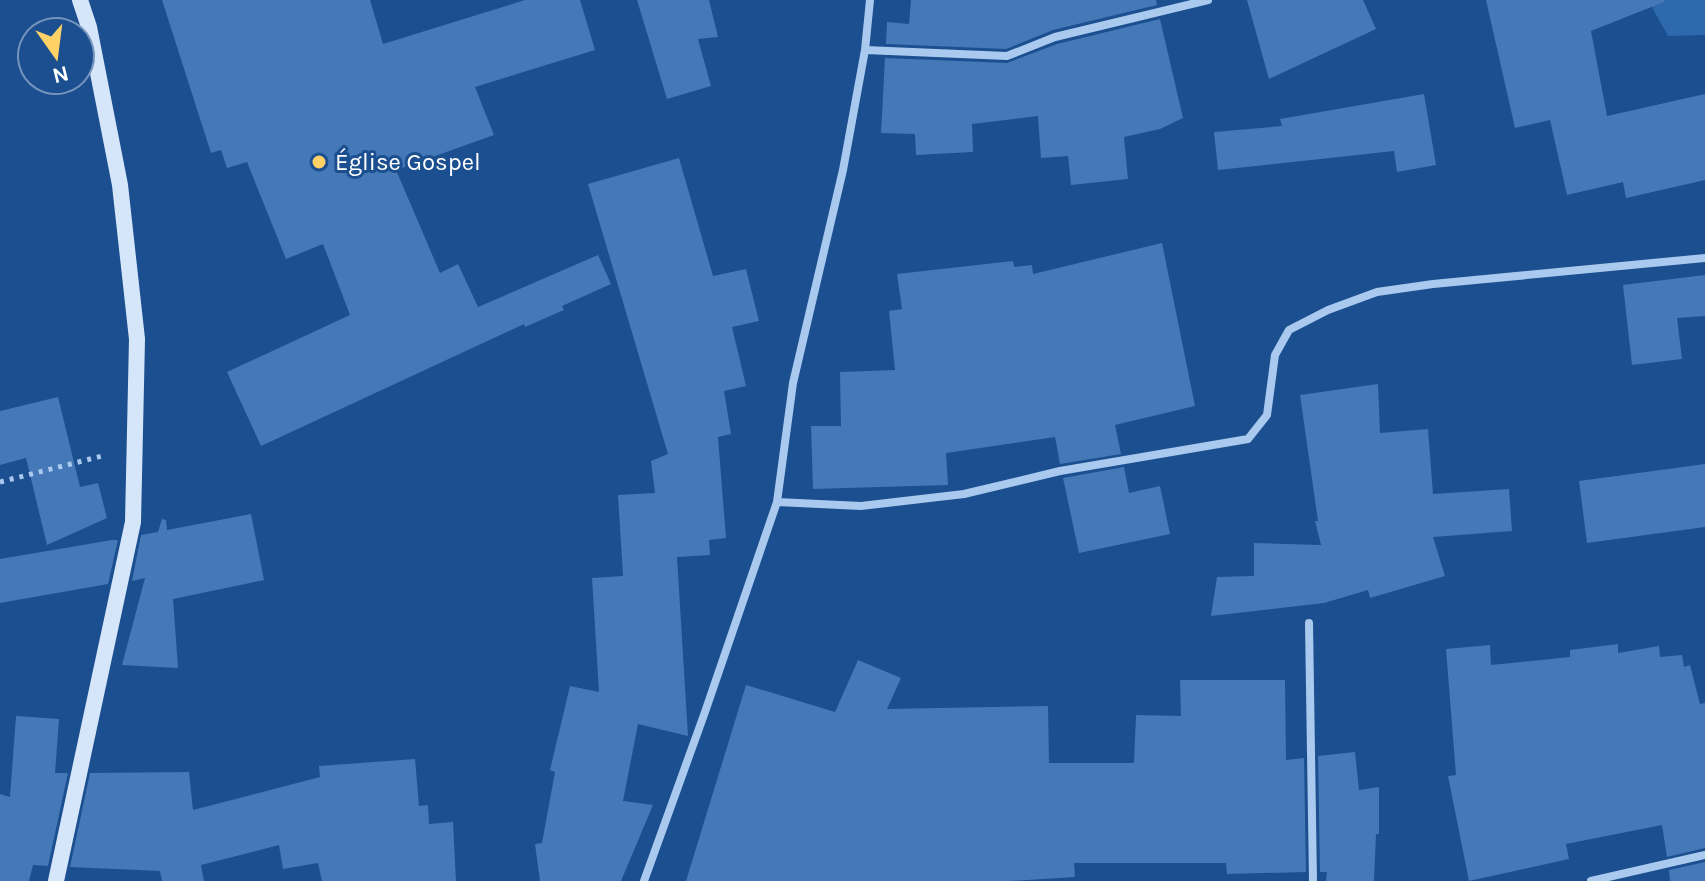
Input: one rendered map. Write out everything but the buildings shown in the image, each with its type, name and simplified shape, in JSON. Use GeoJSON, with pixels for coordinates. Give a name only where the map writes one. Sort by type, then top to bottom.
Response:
{"type":"FeatureCollection","features":[{"type":"Feature","properties":{"kind":"street"},"geometry":{"type":"LineString","coordinates":[[56,881],[133,522],[137,339],[120,185],[89,27],[80,0]]}},
{"type":"Feature","properties":{"kind":"street"},"geometry":{"type":"LineString","coordinates":[[644,881],[777,502],[793,383],[843,170],[865,50],[870,0]]}},
{"type":"Feature","properties":{"kind":"street"},"geometry":{"type":"LineString","coordinates":[[865,50],[1007,56],[1055,37],[1208,0]]}},
{"type":"Feature","properties":{"kind":"street"},"geometry":{"type":"LineString","coordinates":[[777,502],[861,506],[964,494],[1060,471],[1248,439],[1267,415],[1275,355],[1289,330],[1328,310],[1377,292],[1433,284],[1705,258]]}},
{"type":"Feature","properties":{"kind":"street"},"geometry":{"type":"LineString","coordinates":[[1309,623],[1313,881]]}},
{"type":"Feature","properties":{"kind":"street"},"geometry":{"type":"LineString","coordinates":[[1591,881],[1705,855]]}},
{"type":"Feature","properties":{"kind":"path"},"geometry":{"type":"LineString","coordinates":[[0,482],[134,448]]}},
{"type":"Feature","properties":{"kind":"shaded area"},"geometry":{"type":"Polygon","coordinates":[[[1648,0],[1705,0],[1705,35],[1668,36],[1648,0]]]}},
{"type":"Feature","properties":{"kind":"place","name":"Église Gospel"},"geometry":{"type":"Point","coordinates":[319,162]}}]}
